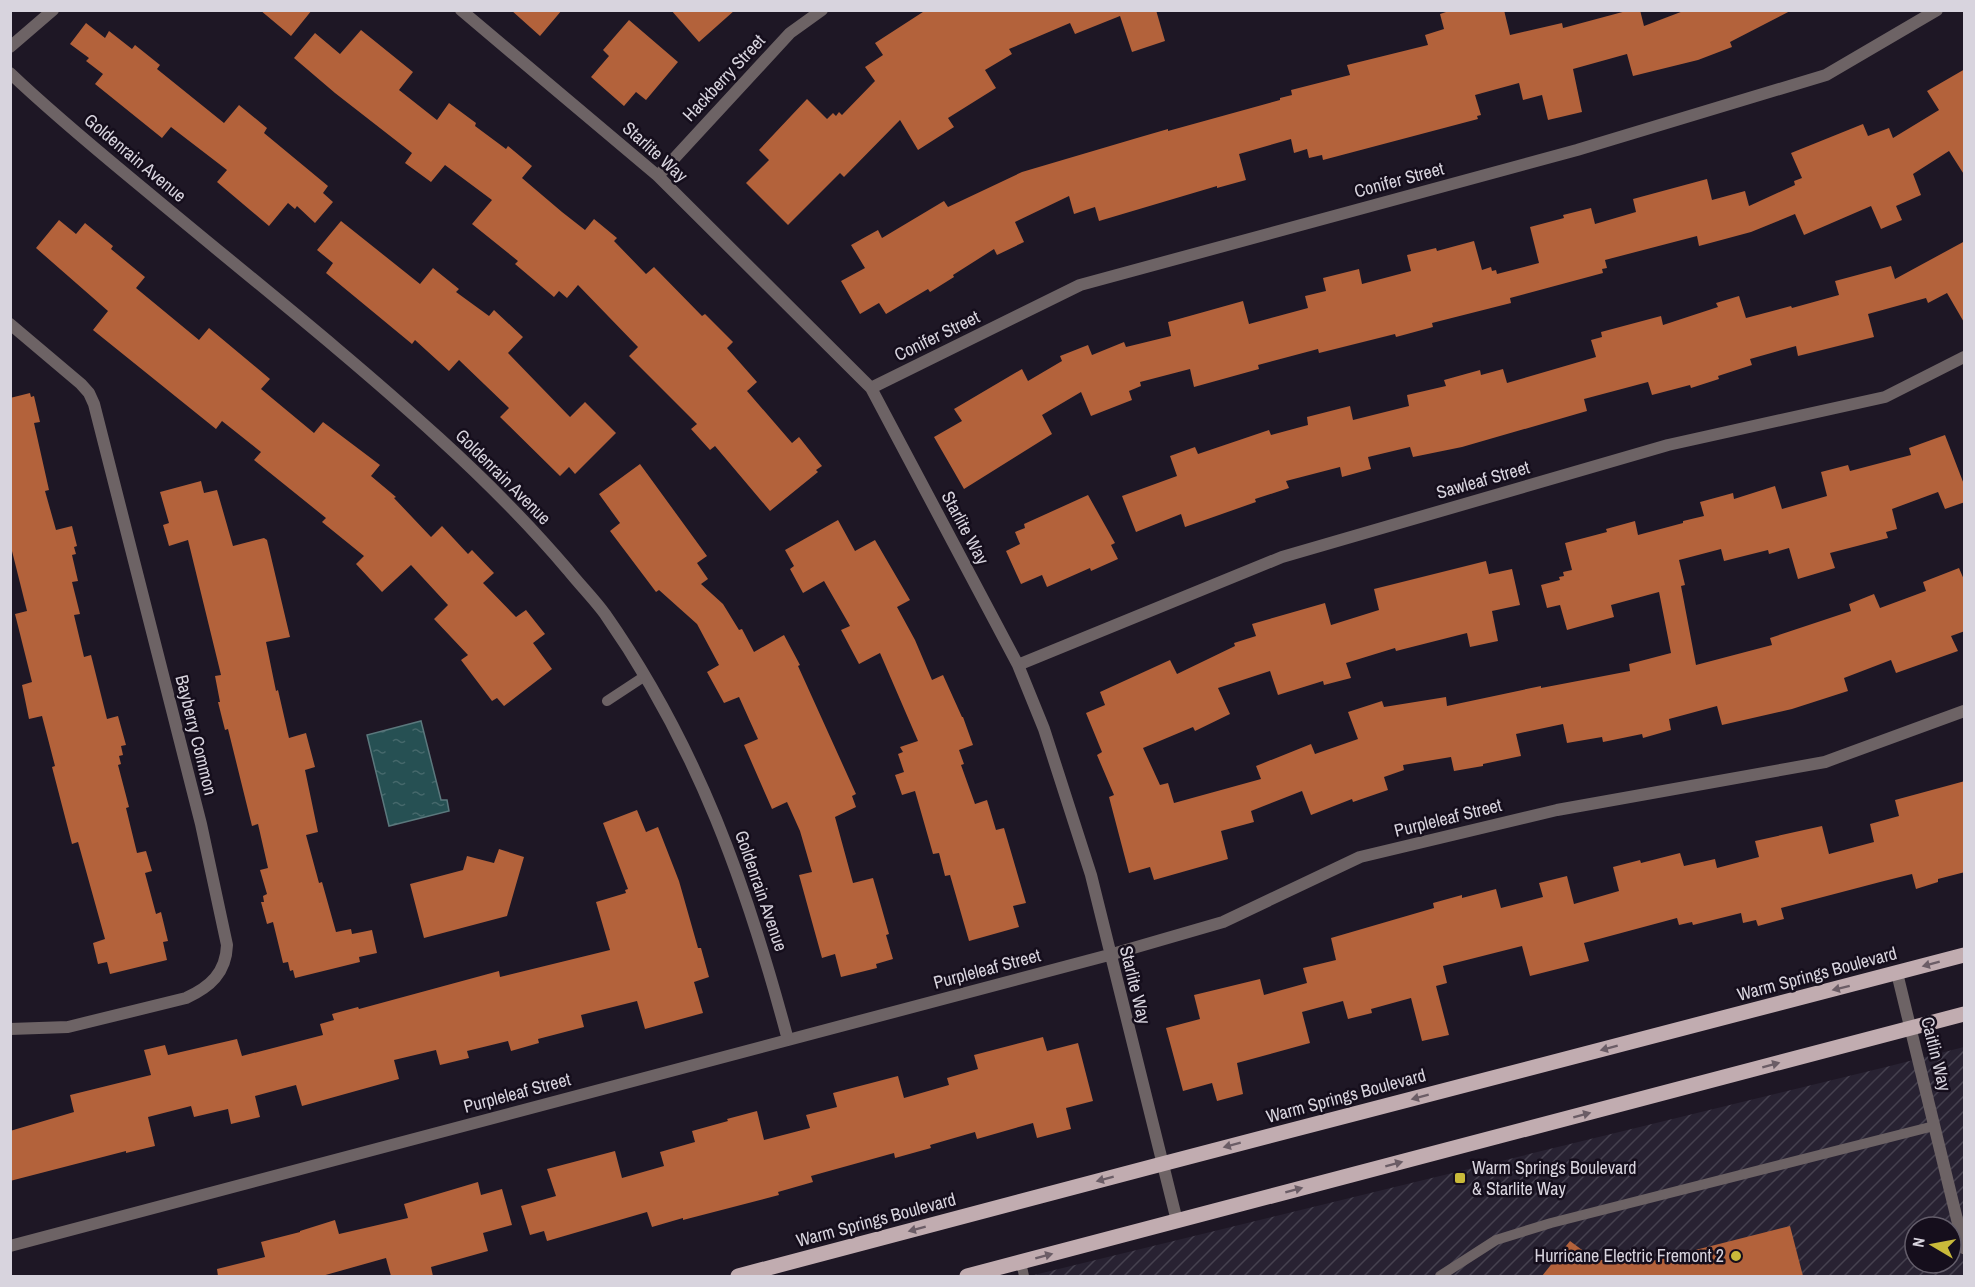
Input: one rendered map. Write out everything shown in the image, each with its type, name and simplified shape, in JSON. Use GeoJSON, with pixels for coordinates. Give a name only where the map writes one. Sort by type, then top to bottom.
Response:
{"type":"FeatureCollection","features":[{"type":"Feature","properties":{"kind":"main road","name":"Warm Springs Boulevard"},"geometry":{"type":"LineString","coordinates":[[738,1276],[1965,955]]}},
{"type":"Feature","properties":{"kind":"main road"},"geometry":{"type":"LineString","coordinates":[[967,1276],[1022,1269],[1177,1221],[1965,1014]]}},
{"type":"Feature","properties":{"kind":"street"},"geometry":{"type":"LineString","coordinates":[[10,47],[53,10]]}},
{"type":"Feature","properties":{"kind":"street","name":"Starlite Way"},"geometry":{"type":"LineString","coordinates":[[461,10],[658,176],[871,388],[1018,665],[1044,729],[1090,876],[1177,1221]]}},
{"type":"Feature","properties":{"kind":"street","name":"Hackberry Street"},"geometry":{"type":"LineString","coordinates":[[658,176],[790,33],[822,10]]}},
{"type":"Feature","properties":{"kind":"street","name":"Conifer Street"},"geometry":{"type":"LineString","coordinates":[[871,388],[1080,285],[1577,150],[1826,75],[1937,10]]}},
{"type":"Feature","properties":{"kind":"street","name":"Goldenrain Avenue"},"geometry":{"type":"LineString","coordinates":[[10,73],[99,152],[380,384],[512,507],[596,603],[645,676],[692,764],[727,844],[767,961],[788,1040]]}},
{"type":"Feature","properties":{"kind":"street","name":"Bayberry Common"},"geometry":{"type":"LineString","coordinates":[[10,324],[81,384],[89,393],[94,404],[201,824],[227,945],[225,963],[212,984],[186,999],[68,1027],[10,1029]]}},
{"type":"Feature","properties":{"kind":"street","name":"Sawleaf Street"},"geometry":{"type":"LineString","coordinates":[[1018,665],[1282,557],[1668,445],[1885,397],[1965,357]]}},
{"type":"Feature","properties":{"kind":"street","name":"Purpleleaf Street"},"geometry":{"type":"LineString","coordinates":[[10,1246],[1109,955],[1223,922],[1360,857],[1557,810],[1825,762],[1965,711]]}},
{"type":"Feature","properties":{"kind":"street","name":"Caitlin Way"},"geometry":{"type":"LineString","coordinates":[[1898,973],[1965,1248]]}},
{"type":"Feature","properties":{"kind":"lane"},"geometry":{"type":"LineString","coordinates":[[607,700],[645,676]]}},
{"type":"Feature","properties":{"kind":"lane"},"geometry":{"type":"LineString","coordinates":[[1440,1276],[1496,1240],[1551,1222],[1934,1126]]}},
{"type":"Feature","properties":{"kind":"shaded area"},"geometry":{"type":"Polygon","coordinates":[[[1964,1047],[1964,1276],[1030,1276],[1890,1066],[1964,1047]]]}},
{"type":"Feature","properties":{"kind":"water"},"geometry":{"type":"Polygon","coordinates":[[[421,721],[441,800],[447,800],[449,811],[389,826],[367,735],[421,721]]]}},
{"type":"Feature","properties":{"kind":"building"},"geometry":{"type":"Polygon","coordinates":[[[260,10],[312,10],[291,36],[260,10]]]}},
{"type":"Feature","properties":{"kind":"building"},"geometry":{"type":"Polygon","coordinates":[[[511,10],[562,10],[540,36],[511,10]]]}},
{"type":"Feature","properties":{"kind":"building"},"geometry":{"type":"Polygon","coordinates":[[[671,10],[735,10],[699,42],[671,10]]]}},
{"type":"Feature","properties":{"kind":"building"},"geometry":{"type":"Polygon","coordinates":[[[926,10],[1156,10],[1165,41],[1132,52],[1120,16],[1075,34],[1070,23],[1009,49],[1012,54],[985,70],[996,88],[948,118],[954,127],[918,150],[900,120],[844,177],[840,173],[788,225],[746,183],[769,160],[759,150],[807,99],[827,119],[833,113],[836,116],[839,112],[842,115],[875,81],[865,67],[883,55],[875,43],[926,10]]]}},
{"type":"Feature","properties":{"kind":"building"},"geometry":{"type":"Polygon","coordinates":[[[1452,10],[1504,10],[1510,35],[1562,23],[1563,28],[1630,10],[1640,10],[1644,26],[1686,10],[1792,10],[1730,42],[1732,47],[1698,60],[1633,76],[1627,54],[1573,69],[1582,112],[1548,120],[1542,95],[1523,100],[1519,83],[1475,95],[1481,115],[1477,116],[1478,119],[1323,160],[1322,155],[1309,158],[1307,149],[1294,153],[1291,139],[1239,154],[1246,180],[1217,188],[1217,186],[1099,221],[1095,207],[1074,214],[1069,196],[1015,222],[1024,242],[997,255],[994,249],[930,292],[928,289],[886,314],[879,303],[860,314],[841,281],[865,268],[851,245],[878,230],[882,238],[944,201],[948,207],[1022,172],[1168,129],[1168,131],[1280,100],[1280,98],[1292,95],[1291,90],[1350,75],[1347,65],[1428,45],[1425,35],[1444,29],[1440,14],[1452,10]]]}},
{"type":"Feature","properties":{"kind":"building"},"geometry":{"type":"Polygon","coordinates":[[[629,20],[678,62],[646,100],[636,92],[624,106],[591,77],[609,56],[603,50],[629,20]]]}},
{"type":"Feature","properties":{"kind":"building"},"geometry":{"type":"Polygon","coordinates":[[[86,23],[105,38],[109,31],[132,49],[135,45],[160,65],[157,69],[224,123],[239,105],[267,128],[264,133],[328,186],[323,193],[333,202],[315,223],[297,206],[295,209],[288,203],[269,226],[217,182],[227,170],[171,127],[162,138],[95,84],[103,74],[86,61],[89,58],[70,44],[86,23]]]}},
{"type":"Feature","properties":{"kind":"building"},"geometry":{"type":"Polygon","coordinates":[[[361,30],[413,72],[399,90],[437,120],[449,103],[506,149],[508,146],[532,166],[522,178],[585,230],[594,219],[617,238],[614,241],[646,274],[654,267],[702,316],[705,314],[733,342],[727,348],[757,382],[747,391],[792,443],[799,437],[822,466],[816,470],[818,472],[770,511],[715,446],[710,450],[691,429],[697,424],[629,356],[638,347],[578,285],[567,298],[559,291],[554,297],[515,264],[518,261],[472,224],[492,200],[445,165],[431,182],[405,163],[412,153],[294,58],[315,33],[340,54],[361,30]]]}},
{"type":"Feature","properties":{"kind":"building"},"geometry":{"type":"Polygon","coordinates":[[[1965,69],[1965,176],[1949,151],[1913,174],[1921,195],[1896,206],[1902,220],[1881,229],[1871,206],[1804,235],[1795,214],[1751,232],[1699,246],[1697,236],[1605,260],[1607,268],[1602,269],[1603,273],[1510,298],[1511,303],[1432,323],[1433,327],[1396,337],[1395,334],[1319,353],[1318,349],[1258,365],[1259,369],[1194,387],[1190,369],[1140,382],[1141,386],[1129,391],[1132,400],[1091,416],[1081,392],[1042,415],[1052,434],[964,489],[934,437],[962,421],[954,409],[1022,369],[1028,381],[1062,361],[1060,356],[1088,345],[1092,355],[1124,342],[1126,347],[1171,336],[1168,322],[1243,301],[1249,324],[1308,308],[1305,296],[1326,291],[1323,278],[1359,269],[1362,284],[1411,271],[1407,255],[1436,248],[1437,251],[1474,241],[1482,270],[1491,267],[1492,271],[1496,270],[1497,274],[1539,263],[1530,227],[1591,208],[1595,224],[1636,212],[1633,199],[1707,179],[1712,200],[1745,191],[1749,206],[1795,185],[1794,181],[1802,178],[1791,153],[1863,124],[1868,136],[1889,128],[1893,138],[1939,110],[1927,91],[1965,69]]]}},
{"type":"Feature","properties":{"kind":"building"},"geometry":{"type":"Polygon","coordinates":[[[59,220],[76,234],[85,223],[113,246],[111,249],[145,277],[136,288],[199,340],[209,328],[270,379],[261,389],[314,433],[323,422],[380,465],[371,476],[396,497],[394,498],[431,537],[442,526],[468,554],[472,550],[494,573],[483,583],[516,617],[526,610],[545,634],[533,643],[552,669],[504,706],[497,698],[492,701],[461,660],[468,655],[434,619],[448,605],[411,565],[382,592],[356,564],[364,556],[322,522],[326,518],[254,460],[261,452],[222,421],[216,429],[93,330],[108,311],[36,248],[59,220]]]}},
{"type":"Feature","properties":{"kind":"building"},"geometry":{"type":"Polygon","coordinates":[[[341,221],[420,284],[433,268],[459,289],[456,292],[489,316],[494,310],[523,337],[508,353],[570,417],[585,402],[616,433],[575,474],[569,467],[560,476],[500,417],[509,408],[459,360],[449,371],[415,340],[412,344],[326,273],[333,263],[317,250],[341,221]]]}},
{"type":"Feature","properties":{"kind":"building"},"geometry":{"type":"Polygon","coordinates":[[[1965,241],[1965,324],[1947,293],[1928,303],[1926,298],[1868,314],[1874,337],[1798,356],[1796,346],[1750,359],[1752,365],[1691,388],[1690,385],[1652,395],[1648,382],[1584,399],[1587,411],[1462,447],[1413,457],[1410,447],[1368,457],[1371,469],[1342,477],[1340,467],[1286,481],[1289,488],[1185,527],[1181,514],[1136,532],[1122,496],[1177,476],[1170,456],[1195,447],[1198,454],[1269,430],[1271,435],[1308,425],[1307,417],[1350,406],[1353,420],[1409,406],[1407,395],[1446,386],[1444,380],[1480,370],[1481,375],[1503,369],[1507,383],[1596,357],[1591,340],[1602,337],[1601,332],[1661,316],[1663,325],[1718,307],[1716,303],[1739,296],[1746,318],[1791,306],[1792,308],[1839,295],[1835,281],[1891,266],[1895,279],[1965,241]]]}},
{"type":"Feature","properties":{"kind":"building"},"geometry":{"type":"Polygon","coordinates":[[[30,393],[31,397],[34,396],[40,422],[34,423],[49,490],[45,491],[56,530],[72,526],[77,546],[74,547],[76,554],[72,555],[78,581],[72,582],[80,614],[74,615],[84,657],[91,655],[107,719],[118,716],[126,745],[121,746],[123,755],[119,756],[121,764],[118,765],[129,807],[126,808],[137,853],[146,851],[152,871],[145,873],[156,914],[161,912],[168,941],[163,942],[167,960],[110,974],[107,962],[98,964],[93,943],[105,939],[78,842],[72,844],[52,767],[55,766],[42,716],[29,719],[22,685],[32,682],[15,614],[27,611],[10,543],[10,398],[30,393]]]}},
{"type":"Feature","properties":{"kind":"building"},"geometry":{"type":"Polygon","coordinates":[[[1945,435],[1965,487],[1965,502],[1945,509],[1938,492],[1892,509],[1897,529],[1886,532],[1888,538],[1830,553],[1835,568],[1798,579],[1789,548],[1769,554],[1768,550],[1724,561],[1721,549],[1679,560],[1685,585],[1681,586],[1696,665],[1772,645],[1770,638],[1851,611],[1849,604],[1874,594],[1880,608],[1926,591],[1923,582],[1959,568],[1965,582],[1965,631],[1951,636],[1958,651],[1896,673],[1891,660],[1844,678],[1848,691],[1792,709],[1722,725],[1717,706],[1669,719],[1671,730],[1643,738],[1642,734],[1603,742],[1602,737],[1567,743],[1563,724],[1516,734],[1521,756],[1454,771],[1451,757],[1403,765],[1404,770],[1384,777],[1388,790],[1353,802],[1352,799],[1311,815],[1302,791],[1251,811],[1254,822],[1221,831],[1228,859],[1154,880],[1150,867],[1129,873],[1109,797],[1114,795],[1097,755],[1102,752],[1086,713],[1105,705],[1100,692],[1170,660],[1177,674],[1235,646],[1234,643],[1256,636],[1252,624],[1325,603],[1331,625],[1379,610],[1374,589],[1486,561],[1489,574],[1512,569],[1520,605],[1492,611],[1498,641],[1470,647],[1467,633],[1396,651],[1395,648],[1346,663],[1351,678],[1324,685],[1323,681],[1278,695],[1270,671],[1218,688],[1230,714],[1195,731],[1193,727],[1143,748],[1160,785],[1168,783],[1174,803],[1261,779],[1256,766],[1311,744],[1315,754],[1358,739],[1348,712],[1382,701],[1384,707],[1446,697],[1447,706],[1541,686],[1541,688],[1630,671],[1629,664],[1671,653],[1659,592],[1611,605],[1614,617],[1567,630],[1560,605],[1547,608],[1541,585],[1560,580],[1559,577],[1564,576],[1563,572],[1572,570],[1565,543],[1607,532],[1606,529],[1635,521],[1638,535],[1683,523],[1683,521],[1704,516],[1700,502],[1733,493],[1734,499],[1775,486],[1782,509],[1827,496],[1821,472],[1848,465],[1850,471],[1911,455],[1909,448],[1945,435]]]}},
{"type":"Feature","properties":{"kind":"building"},"geometry":{"type":"Polygon","coordinates":[[[640,464],[707,556],[697,563],[708,579],[701,584],[723,604],[739,630],[742,629],[754,652],[784,635],[800,665],[798,666],[856,794],[852,796],[856,807],[835,817],[853,883],[873,878],[889,934],[886,935],[893,959],[876,964],[877,968],[841,977],[835,954],[822,958],[799,875],[812,872],[800,831],[787,802],[772,809],[744,745],[758,739],[739,697],[724,703],[707,672],[719,665],[697,624],[659,590],[656,592],[610,531],[620,523],[599,494],[640,464]]]}},
{"type":"Feature","properties":{"kind":"building"},"geometry":{"type":"Polygon","coordinates":[[[201,481],[204,493],[217,490],[233,546],[264,538],[267,540],[290,637],[266,642],[276,691],[278,690],[289,738],[306,733],[315,767],[305,770],[318,832],[306,835],[336,932],[351,929],[352,934],[372,930],[377,953],[359,957],[360,962],[295,978],[288,962],[283,963],[273,922],[267,924],[261,902],[264,902],[263,896],[267,894],[260,870],[268,868],[258,824],[252,826],[228,729],[225,730],[218,702],[220,702],[215,676],[221,675],[188,540],[169,546],[163,525],[169,523],[160,492],[201,481]]]}},
{"type":"Feature","properties":{"kind":"building"},"geometry":{"type":"Polygon","coordinates":[[[1088,495],[1115,543],[1111,545],[1118,559],[1091,571],[1090,568],[1047,587],[1042,575],[1021,584],[1006,551],[1020,544],[1015,532],[1025,528],[1024,524],[1088,495]]]}},
{"type":"Feature","properties":{"kind":"building"},"geometry":{"type":"Polygon","coordinates":[[[838,520],[855,551],[875,540],[910,600],[897,607],[915,640],[932,680],[943,675],[963,717],[973,745],[959,750],[964,764],[961,765],[975,804],[987,800],[996,830],[1004,828],[1026,903],[1013,906],[1019,927],[969,941],[950,875],[945,876],[939,853],[933,854],[915,791],[902,795],[895,775],[904,772],[898,754],[903,752],[900,747],[918,741],[880,653],[859,664],[841,630],[850,626],[824,581],[803,593],[790,569],[794,566],[785,550],[838,520]]]}},
{"type":"Feature","properties":{"kind":"building"},"geometry":{"type":"Polygon","coordinates":[[[1965,781],[1965,872],[1938,879],[1938,882],[1916,889],[1912,874],[1884,881],[1781,908],[1784,919],[1758,926],[1756,920],[1743,923],[1741,913],[1693,925],[1692,922],[1679,925],[1677,918],[1584,943],[1589,961],[1530,976],[1522,946],[1443,966],[1447,983],[1436,986],[1449,1035],[1422,1041],[1411,998],[1371,1009],[1372,1013],[1348,1019],[1343,1001],[1302,1012],[1310,1043],[1237,1063],[1243,1094],[1217,1101],[1212,1083],[1183,1091],[1166,1028],[1200,1019],[1194,995],[1260,979],[1264,995],[1307,983],[1303,968],[1336,960],[1331,938],[1434,908],[1433,903],[1462,895],[1462,898],[1496,889],[1501,908],[1543,897],[1539,883],[1567,876],[1574,904],[1619,891],[1613,867],[1640,860],[1641,863],[1680,853],[1684,866],[1715,859],[1717,868],[1759,857],[1755,841],[1822,826],[1829,854],[1874,842],[1870,824],[1899,816],[1895,800],[1965,781]]]}},
{"type":"Feature","properties":{"kind":"building"},"geometry":{"type":"Polygon","coordinates":[[[637,810],[646,832],[658,827],[679,881],[698,948],[701,948],[709,977],[694,982],[703,1013],[645,1029],[637,1001],[581,1015],[584,1027],[538,1039],[539,1043],[511,1051],[508,1041],[467,1051],[469,1058],[440,1065],[436,1050],[394,1060],[399,1079],[302,1106],[296,1085],[255,1096],[260,1117],[231,1124],[228,1109],[194,1117],[191,1106],[148,1117],[155,1146],[126,1153],[126,1151],[10,1181],[10,1131],[74,1112],[70,1095],[151,1075],[144,1050],[165,1045],[168,1055],[237,1039],[242,1056],[323,1035],[320,1024],[334,1020],[332,1014],[358,1007],[359,1009],[499,971],[500,977],[610,950],[596,902],[626,893],[625,890],[628,889],[603,823],[637,810]]]}},
{"type":"Feature","properties":{"kind":"building"},"geometry":{"type":"Polygon","coordinates":[[[499,849],[524,857],[507,916],[424,938],[410,884],[463,870],[467,856],[494,863],[499,849]]]}},
{"type":"Feature","properties":{"kind":"building"},"geometry":{"type":"Polygon","coordinates":[[[1043,1037],[1047,1051],[1078,1043],[1093,1101],[1066,1108],[1071,1129],[1037,1138],[1033,1123],[977,1139],[975,1132],[895,1158],[894,1153],[811,1176],[813,1182],[778,1192],[779,1195],[652,1227],[647,1212],[547,1241],[544,1231],[530,1235],[521,1206],[556,1196],[547,1169],[615,1151],[622,1178],[664,1166],[660,1152],[695,1142],[692,1131],[757,1111],[764,1140],[810,1128],[806,1115],[837,1107],[833,1093],[898,1076],[904,1098],[949,1085],[947,1078],[978,1069],[974,1055],[1043,1037]]]}},
{"type":"Feature","properties":{"kind":"building"},"geometry":{"type":"Polygon","coordinates":[[[478,1182],[481,1195],[502,1189],[512,1225],[483,1233],[488,1251],[431,1267],[433,1276],[391,1276],[386,1258],[322,1276],[218,1276],[217,1269],[265,1257],[261,1242],[335,1220],[339,1234],[408,1218],[404,1204],[478,1182]]]}},
{"type":"Feature","properties":{"kind":"building","name":"Hurricane Electric Fremont 2"},"geometry":{"type":"Polygon","coordinates":[[[1790,1226],[1803,1276],[1542,1276],[1570,1241],[1597,1261],[1641,1251],[1644,1263],[1790,1226]]]}},
{"type":"Feature","properties":{"kind":"place","name":"Warm Springs Boulevard & Starlite Way"},"geometry":{"type":"Point","coordinates":[1460,1178]}},
{"type":"Feature","properties":{"kind":"place","name":"Hurricane Electric Fremont 2"},"geometry":{"type":"Point","coordinates":[1736,1256]}}]}
